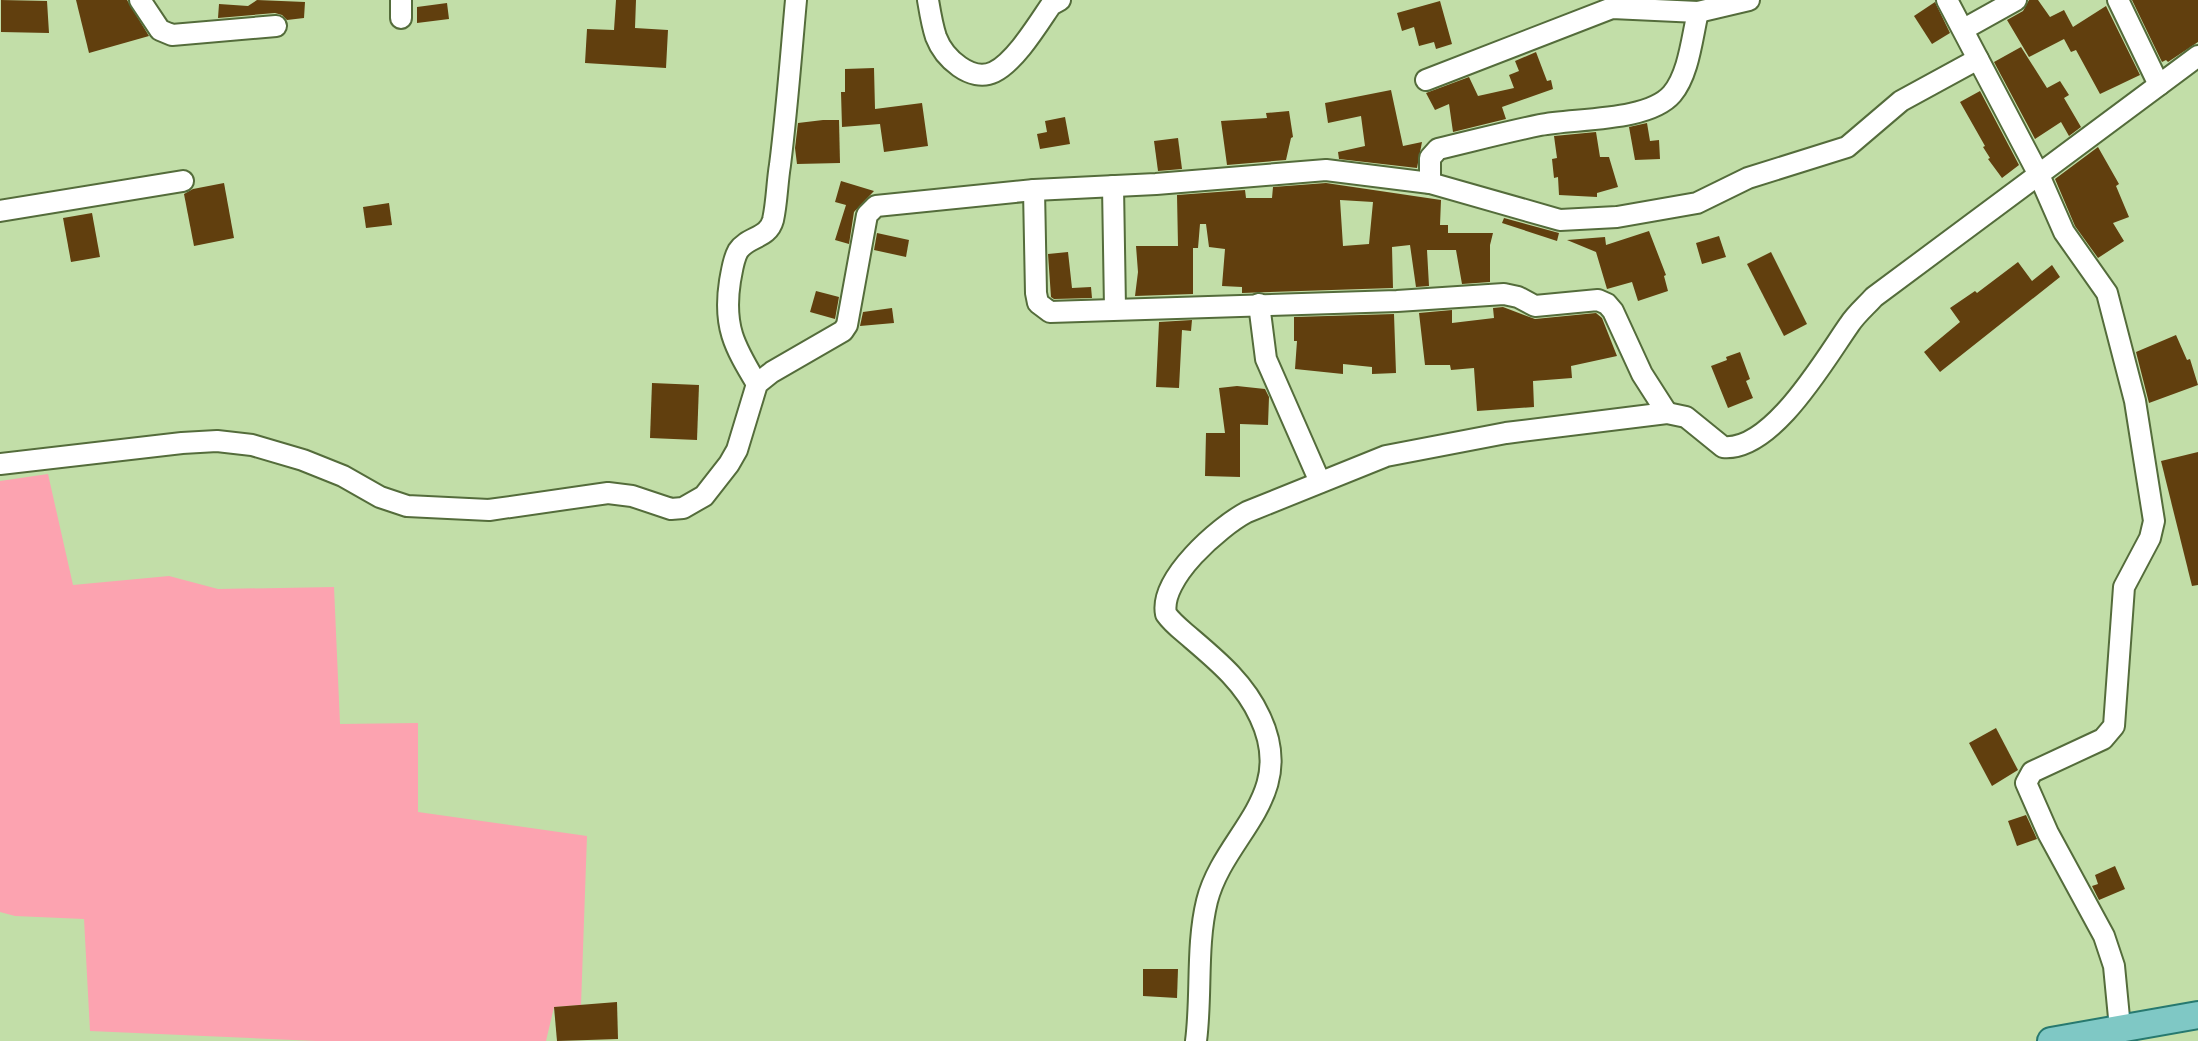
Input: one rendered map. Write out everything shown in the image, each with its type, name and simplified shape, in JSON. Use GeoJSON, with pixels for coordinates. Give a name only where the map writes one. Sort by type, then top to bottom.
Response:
{"type":"FeatureCollection","features":[{"type":"Feature","properties":{"kind":"main road"},"geometry":{"type":"LineString","coordinates":[[2051,1041],[2198,1015]]}},
{"type":"Feature","properties":{"kind":"street"},"geometry":{"type":"LineString","coordinates":[[140,0],[160,30],[172,35],[276,26]]}},
{"type":"Feature","properties":{"kind":"street"},"geometry":{"type":"LineString","coordinates":[[757,384],[737,350],[729,328],[727,304],[738,251],[746,243],[761,237],[772,222],[785,125],[796,0]]}},
{"type":"Feature","properties":{"kind":"street"},"geometry":{"type":"LineString","coordinates":[[928,0],[937,39],[947,55],[963,70],[982,76],[995,72],[1008,61],[1051,5],[1060,0]]}},
{"type":"Feature","properties":{"kind":"street"},"geometry":{"type":"LineString","coordinates":[[1426,80],[1598,6],[1698,12],[1749,0]]}},
{"type":"Feature","properties":{"kind":"street"},"geometry":{"type":"LineString","coordinates":[[1947,0],[2039,175],[2064,232],[2099,280],[2111,305],[2135,401],[2154,521],[2150,538],[2124,587],[2114,726],[2103,739],[2032,772],[2026,783],[2048,833],[2104,936],[2114,966],[2120,1028]]}},
{"type":"Feature","properties":{"kind":"street"},"geometry":{"type":"LineString","coordinates":[[1964,29],[2016,0]]}},
{"type":"Feature","properties":{"kind":"street"},"geometry":{"type":"LineString","coordinates":[[2118,0],[2159,85]]}},
{"type":"Feature","properties":{"kind":"street"},"geometry":{"type":"LineString","coordinates":[[1430,183],[1430,158],[1438,149],[1544,124],[1601,119],[1659,104],[1671,95],[1682,76],[1698,12]]}},
{"type":"Feature","properties":{"kind":"street"},"geometry":{"type":"LineString","coordinates":[[1196,1041],[1200,1012],[1201,946],[1207,901],[1217,875],[1259,808],[1270,775],[1270,745],[1260,716],[1236,678],[1166,614],[1166,596],[1177,575],[1226,523],[1386,456],[1506,433],[1667,413],[1686,417],[1723,447],[1738,446],[1755,437],[1789,410],[1852,321],[1874,297],[2198,56]]}},
{"type":"Feature","properties":{"kind":"street"},"geometry":{"type":"LineString","coordinates":[[0,464],[217,441],[252,445],[303,460],[343,476],[380,497],[407,506],[489,510],[608,493],[632,496],[671,509],[683,508],[704,496],[729,464],[737,450],[757,384],[843,331],[847,325],[867,215],[882,204],[1326,170],[1430,183],[1560,220],[1617,217],[1697,203],[1748,178],[1847,147],[1901,101],[1978,59]]}},
{"type":"Feature","properties":{"kind":"street"},"geometry":{"type":"LineString","coordinates":[[0,211],[183,181]]}},
{"type":"Feature","properties":{"kind":"street"},"geometry":{"type":"LineString","coordinates":[[1113,186],[1115,308]]}},
{"type":"Feature","properties":{"kind":"street"},"geometry":{"type":"LineString","coordinates":[[1034,190],[1038,303],[1050,312],[1397,301],[1504,294],[1535,306],[1598,300],[1613,311],[1642,374],[1667,413]]}},
{"type":"Feature","properties":{"kind":"street"},"geometry":{"type":"LineString","coordinates":[[1259,304],[1266,359],[1320,482]]}},
{"type":"Feature","properties":{"kind":"shaded area"},"geometry":{"type":"Polygon","coordinates":[[[48,474],[73,585],[169,576],[218,589],[334,587],[340,724],[418,723],[418,812],[587,836],[581,1005],[554,1007],[546,1041],[316,1041],[90,1031],[84,919],[15,916],[0,912],[0,481],[48,474]]]}},
{"type":"Feature","properties":{"kind":"building"},"geometry":{"type":"Polygon","coordinates":[[[1,0],[47,1],[49,33],[1,32],[1,0]]]}},
{"type":"Feature","properties":{"kind":"building"},"geometry":{"type":"Polygon","coordinates":[[[76,0],[127,0],[149,36],[89,53],[76,0]]]}},
{"type":"Feature","properties":{"kind":"building"},"geometry":{"type":"Polygon","coordinates":[[[257,0],[305,2],[304,18],[287,20],[275,13],[218,18],[219,4],[248,6],[257,0]]]}},
{"type":"Feature","properties":{"kind":"building"},"geometry":{"type":"Polygon","coordinates":[[[616,0],[636,0],[635,28],[668,30],[666,68],[585,63],[587,29],[614,30],[616,0]]]}},
{"type":"Feature","properties":{"kind":"building"},"geometry":{"type":"Polygon","coordinates":[[[2029,0],[2038,0],[2050,17],[2064,10],[2073,27],[2106,6],[2140,75],[2100,94],[2076,50],[2071,52],[2064,39],[2029,57],[2007,20],[2023,11],[2029,0]]]}},
{"type":"Feature","properties":{"kind":"building"},"geometry":{"type":"Polygon","coordinates":[[[2132,0],[2198,0],[2198,42],[2168,62],[2162,62],[2132,0]]]}},
{"type":"Feature","properties":{"kind":"building"},"geometry":{"type":"Polygon","coordinates":[[[1440,1],[1452,44],[1436,49],[1434,42],[1419,46],[1414,27],[1402,31],[1397,13],[1440,1]]]}},
{"type":"Feature","properties":{"kind":"building"},"geometry":{"type":"Polygon","coordinates":[[[1935,2],[1950,33],[1932,44],[1914,16],[1935,2]]]}},
{"type":"Feature","properties":{"kind":"building"},"geometry":{"type":"Polygon","coordinates":[[[447,3],[449,19],[417,23],[417,7],[447,3]]]}},
{"type":"Feature","properties":{"kind":"building"},"geometry":{"type":"Polygon","coordinates":[[[2021,47],[2047,88],[2060,81],[2069,95],[2064,98],[2081,127],[2069,136],[2061,122],[2035,139],[1994,62],[2021,47]]]}},
{"type":"Feature","properties":{"kind":"building"},"geometry":{"type":"Polygon","coordinates":[[[1536,52],[1553,89],[1502,107],[1506,119],[1453,132],[1449,104],[1435,110],[1426,93],[1469,77],[1478,96],[1514,88],[1509,75],[1519,71],[1515,61],[1536,52]]]}},
{"type":"Feature","properties":{"kind":"building"},"geometry":{"type":"Polygon","coordinates":[[[874,68],[875,109],[922,103],[928,146],[884,152],[880,124],[842,127],[841,92],[845,92],[845,69],[874,68]]]}},
{"type":"Feature","properties":{"kind":"building"},"geometry":{"type":"Polygon","coordinates":[[[1391,90],[1403,146],[1422,142],[1417,168],[1339,159],[1338,152],[1365,146],[1361,116],[1328,123],[1325,103],[1391,90]]]}},
{"type":"Feature","properties":{"kind":"building"},"geometry":{"type":"Polygon","coordinates":[[[1980,91],[2019,165],[2002,178],[1988,159],[1985,146],[1960,102],[1980,91]]]}},
{"type":"Feature","properties":{"kind":"building"},"geometry":{"type":"Polygon","coordinates":[[[1289,111],[1293,137],[1286,160],[1227,165],[1221,121],[1267,118],[1266,113],[1289,111]]]}},
{"type":"Feature","properties":{"kind":"building"},"geometry":{"type":"Polygon","coordinates":[[[1065,117],[1070,144],[1040,149],[1037,134],[1047,132],[1045,121],[1065,117]]]}},
{"type":"Feature","properties":{"kind":"building"},"geometry":{"type":"Polygon","coordinates":[[[839,120],[840,163],[797,164],[798,123],[839,120]]]}},
{"type":"Feature","properties":{"kind":"building"},"geometry":{"type":"Polygon","coordinates":[[[1647,123],[1650,141],[1659,140],[1660,159],[1635,160],[1629,127],[1647,123]]]}},
{"type":"Feature","properties":{"kind":"building"},"geometry":{"type":"Polygon","coordinates":[[[1596,132],[1600,157],[1609,157],[1618,187],[1597,193],[1597,197],[1559,195],[1558,177],[1554,178],[1552,159],[1557,158],[1554,136],[1596,132]]]}},
{"type":"Feature","properties":{"kind":"building"},"geometry":{"type":"Polygon","coordinates":[[[1178,138],[1182,169],[1158,171],[1154,141],[1178,138]]]}},
{"type":"Feature","properties":{"kind":"building"},"geometry":{"type":"Polygon","coordinates":[[[2098,147],[2119,184],[2116,186],[2129,217],[2113,223],[2124,241],[2098,258],[2075,226],[2055,179],[2098,147]]]}},
{"type":"Feature","properties":{"kind":"building"},"geometry":{"type":"Polygon","coordinates":[[[841,181],[874,191],[854,212],[849,244],[835,240],[846,205],[835,202],[841,181]]]}},
{"type":"Feature","properties":{"kind":"building"},"geometry":{"type":"Polygon","coordinates":[[[224,183],[234,238],[194,246],[184,194],[193,189],[224,183]]]}},
{"type":"Feature","properties":{"kind":"building"},"geometry":{"type":"Polygon","coordinates":[[[1326,183],[1441,200],[1440,225],[1448,225],[1448,233],[1493,233],[1490,282],[1462,284],[1456,250],[1427,250],[1429,286],[1416,287],[1410,245],[1392,247],[1393,288],[1242,293],[1242,287],[1222,286],[1225,249],[1209,247],[1206,224],[1200,224],[1198,248],[1193,248],[1193,294],[1135,296],[1138,272],[1136,246],[1178,246],[1177,195],[1245,190],[1246,198],[1272,198],[1273,187],[1326,183]],[[1340,200],[1343,246],[1369,244],[1373,202],[1340,200]]]}},
{"type":"Feature","properties":{"kind":"building"},"geometry":{"type":"Polygon","coordinates":[[[389,203],[392,225],[366,228],[363,207],[389,203]]]}},
{"type":"Feature","properties":{"kind":"building"},"geometry":{"type":"Polygon","coordinates":[[[92,213],[100,257],[71,262],[63,218],[92,213]]]}},
{"type":"Feature","properties":{"kind":"building"},"geometry":{"type":"Polygon","coordinates":[[[1504,218],[1559,233],[1557,241],[1502,223],[1504,218]]]}},
{"type":"Feature","properties":{"kind":"building"},"geometry":{"type":"Polygon","coordinates":[[[1649,231],[1666,275],[1668,291],[1638,301],[1632,282],[1607,289],[1596,252],[1567,240],[1605,237],[1606,245],[1649,231]]]}},
{"type":"Feature","properties":{"kind":"building"},"geometry":{"type":"Polygon","coordinates":[[[877,233],[909,240],[906,257],[874,250],[877,233]]]}},
{"type":"Feature","properties":{"kind":"building"},"geometry":{"type":"Polygon","coordinates":[[[1719,236],[1726,257],[1702,264],[1696,243],[1719,236]]]}},
{"type":"Feature","properties":{"kind":"building"},"geometry":{"type":"Polygon","coordinates":[[[1068,252],[1072,288],[1091,287],[1092,298],[1051,297],[1048,254],[1068,252]]]}},
{"type":"Feature","properties":{"kind":"building"},"geometry":{"type":"Polygon","coordinates":[[[1771,252],[1807,324],[1784,336],[1747,264],[1771,252]]]}},
{"type":"Feature","properties":{"kind":"building"},"geometry":{"type":"Polygon","coordinates":[[[2018,262],[2032,281],[2052,265],[2060,277],[1940,372],[1924,352],[1960,322],[1950,308],[1975,291],[1977,293],[2018,262]]]}},
{"type":"Feature","properties":{"kind":"building"},"geometry":{"type":"Polygon","coordinates":[[[816,291],[839,297],[835,319],[810,312],[816,291]]]}},
{"type":"Feature","properties":{"kind":"building"},"geometry":{"type":"Polygon","coordinates":[[[1503,307],[1535,319],[1596,313],[1602,318],[1617,356],[1571,366],[1572,378],[1533,381],[1534,407],[1477,411],[1474,368],[1451,370],[1450,365],[1425,365],[1419,313],[1452,310],[1452,323],[1494,318],[1493,308],[1503,307]]]}},
{"type":"Feature","properties":{"kind":"building"},"geometry":{"type":"Polygon","coordinates":[[[892,308],[894,323],[860,326],[863,312],[892,308]]]}},
{"type":"Feature","properties":{"kind":"building"},"geometry":{"type":"Polygon","coordinates":[[[1394,314],[1396,373],[1372,374],[1372,367],[1343,364],[1343,374],[1295,369],[1297,341],[1294,341],[1294,317],[1394,314]]]}},
{"type":"Feature","properties":{"kind":"building"},"geometry":{"type":"Polygon","coordinates":[[[1192,320],[1191,331],[1182,330],[1179,388],[1156,387],[1159,322],[1192,320]]]}},
{"type":"Feature","properties":{"kind":"building"},"geometry":{"type":"Polygon","coordinates":[[[2176,335],[2187,360],[2190,359],[2198,385],[2149,403],[2136,352],[2176,335]]]}},
{"type":"Feature","properties":{"kind":"building"},"geometry":{"type":"Polygon","coordinates":[[[1740,352],[1753,398],[1728,408],[1711,366],[1740,352]]]}},
{"type":"Feature","properties":{"kind":"building"},"geometry":{"type":"Polygon","coordinates":[[[652,383],[699,385],[697,440],[650,438],[652,383]]]}},
{"type":"Feature","properties":{"kind":"building"},"geometry":{"type":"Polygon","coordinates":[[[1219,388],[1265,389],[1269,397],[1268,425],[1240,424],[1240,477],[1205,476],[1206,433],[1225,433],[1219,388]]]}},
{"type":"Feature","properties":{"kind":"building"},"geometry":{"type":"Polygon","coordinates":[[[2198,452],[2198,585],[2192,586],[2161,461],[2198,452]]]}},
{"type":"Feature","properties":{"kind":"building"},"geometry":{"type":"Polygon","coordinates":[[[1996,728],[2018,770],[1992,786],[1969,743],[1996,728]]]}},
{"type":"Feature","properties":{"kind":"building"},"geometry":{"type":"Polygon","coordinates":[[[2026,815],[2037,839],[2017,846],[2008,821],[2026,815]]]}},
{"type":"Feature","properties":{"kind":"building"},"geometry":{"type":"Polygon","coordinates":[[[2115,866],[2125,889],[2099,900],[2092,886],[2098,884],[2095,875],[2115,866]]]}},
{"type":"Feature","properties":{"kind":"building"},"geometry":{"type":"Polygon","coordinates":[[[1143,969],[1178,969],[1177,998],[1143,996],[1143,969]]]}},
{"type":"Feature","properties":{"kind":"building"},"geometry":{"type":"Polygon","coordinates":[[[617,1002],[618,1039],[557,1041],[554,1007],[617,1002]]]}}]}
